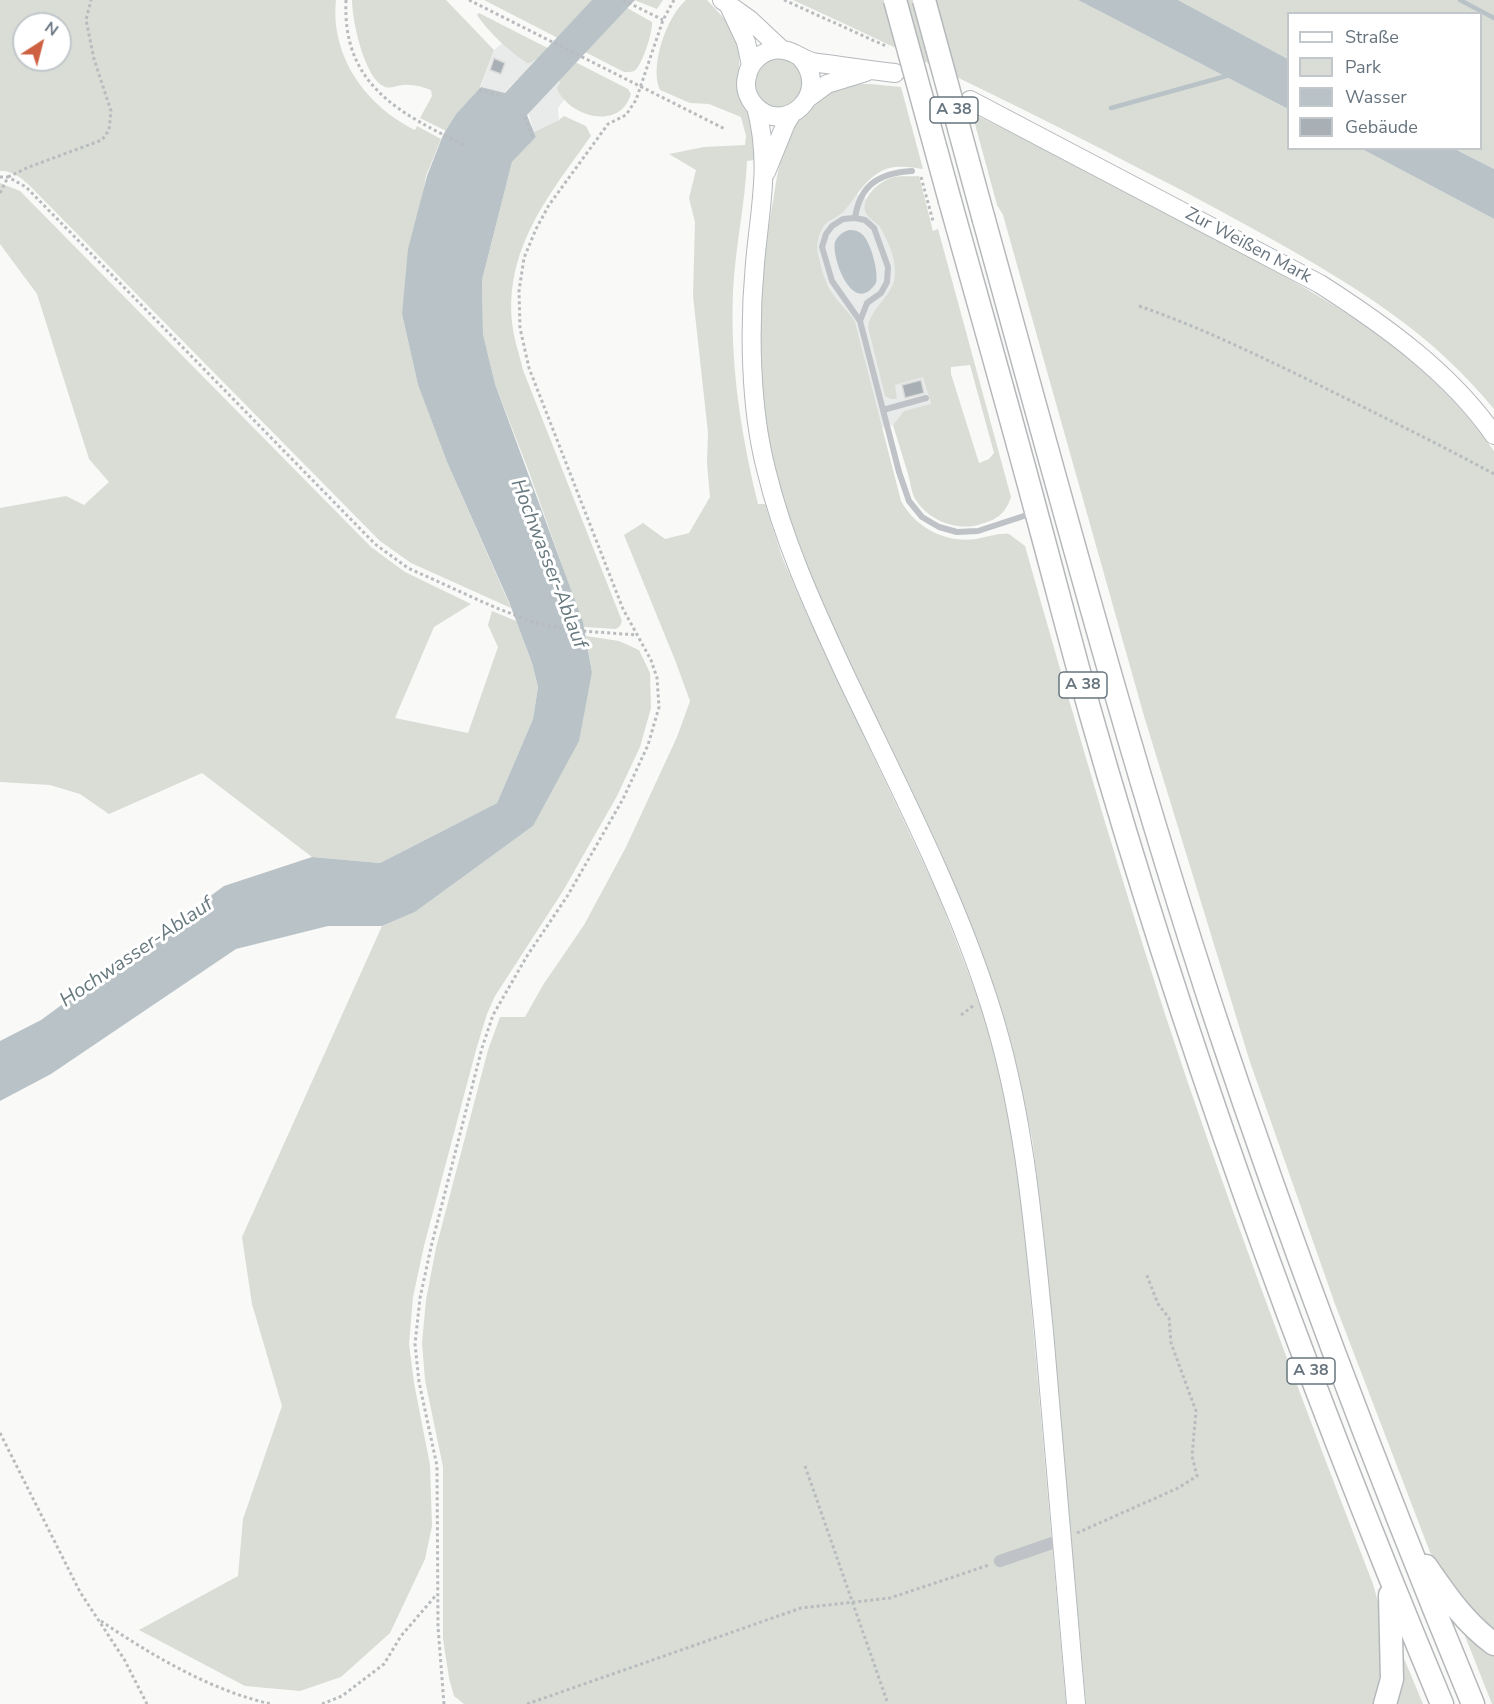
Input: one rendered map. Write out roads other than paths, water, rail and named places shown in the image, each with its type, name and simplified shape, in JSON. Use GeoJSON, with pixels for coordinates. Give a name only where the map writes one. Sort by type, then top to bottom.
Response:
{"type":"FeatureCollection","features":[{"type":"Feature","properties":{"kind":"highway","name":"A 38"},"geometry":{"type":"LineString","coordinates":[[895,0],[1091,715],[1152,915],[1196,1051],[1284,1302],[1390,1579],[1442,1704]]}},
{"type":"Feature","properties":{"kind":"highway","name":"A 38"},"geometry":{"type":"LineString","coordinates":[[924,0],[1119,707],[1197,960],[1286,1221],[1402,1531],[1473,1704]]}},
{"type":"Feature","properties":{"kind":"highway"},"geometry":{"type":"LineString","coordinates":[[1402,1531],[1457,1609],[1476,1631],[1494,1644]]}},
{"type":"Feature","properties":{"kind":"highway"},"geometry":{"type":"LineString","coordinates":[[1385,1704],[1392,1679],[1390,1579]]}},
{"type":"Feature","properties":{"kind":"main road"},"geometry":{"type":"LineString","coordinates":[[726,3],[750,20],[782,50]]}},
{"type":"Feature","properties":{"kind":"main road"},"geometry":{"type":"LineString","coordinates":[[726,3],[743,35],[751,65]]}},
{"type":"Feature","properties":{"kind":"main road"},"geometry":{"type":"LineString","coordinates":[[895,73],[846,65],[815,63],[782,50],[774,50],[761,55],[751,65],[746,82],[747,91],[756,107],[762,136],[765,174],[754,268],[753,399],[765,466],[786,540],[813,605],[945,889],[988,1000],[1004,1051],[1015,1098],[1030,1188],[1076,1704]]}},
{"type":"Feature","properties":{"kind":"main road"},"geometry":{"type":"LineString","coordinates":[[801,58],[812,76],[808,98]]}},
{"type":"Feature","properties":{"kind":"main road"},"geometry":{"type":"LineString","coordinates":[[756,107],[769,115],[792,113],[827,84],[873,70]]}},
{"type":"Feature","properties":{"kind":"main road","name":"Zur Weißen Mark"},"geometry":{"type":"LineString","coordinates":[[970,100],[1310,279],[1363,312],[1434,369],[1494,435]]}},
{"type":"Feature","properties":{"kind":"main road"},"geometry":{"type":"LineString","coordinates":[[765,174],[792,113]]}},
{"type":"Feature","properties":{"kind":"street"},"geometry":{"type":"LineString","coordinates":[[1000,1561],[1061,1540]]}},
{"type":"Feature","properties":{"kind":"lane"},"geometry":{"type":"LineString","coordinates":[[855,218],[857,205],[864,189],[880,177],[897,172],[916,171]]}},
{"type":"Feature","properties":{"kind":"lane"},"geometry":{"type":"LineString","coordinates":[[860,321],[867,303],[881,293],[887,282],[888,267],[874,228],[865,220],[843,219],[832,226],[826,234],[822,247],[831,281],[860,321],[909,501],[922,517],[939,527],[957,532],[978,531],[1036,512]]}},
{"type":"Feature","properties":{"kind":"lane"},"geometry":{"type":"LineString","coordinates":[[883,410],[926,398]]}},
{"type":"Feature","properties":{"kind":"water","name":"Hochwasser-Ablauf"},"geometry":{"type":"Polygon","coordinates":[[[592,0],[635,0],[527,115],[536,137],[512,162],[482,280],[483,334],[495,384],[583,622],[592,672],[579,741],[533,826],[415,912],[382,926],[328,926],[236,949],[51,1074],[0,1101],[0,1041],[41,1020],[224,886],[312,857],[380,863],[497,803],[533,719],[538,687],[532,663],[509,602],[447,462],[418,385],[402,314],[408,249],[427,176],[443,135],[456,114],[481,87],[505,93],[592,0]]]}},
{"type":"Feature","properties":{"kind":"water"},"geometry":{"type":"Polygon","coordinates":[[[1078,0],[1178,0],[1287,58],[1287,108],[1078,0]]]}},
{"type":"Feature","properties":{"kind":"water"},"geometry":{"type":"Polygon","coordinates":[[[1364,150],[1457,150],[1494,169],[1494,219],[1364,150]]]}},
{"type":"Feature","properties":{"kind":"water"},"geometry":{"type":"Polygon","coordinates":[[[849,230],[863,235],[874,258],[876,283],[867,292],[859,293],[852,289],[845,281],[836,260],[835,242],[841,234],[849,230]]]}},
{"type":"Feature","properties":{"kind":"waterway"},"geometry":{"type":"LineString","coordinates":[[1460,0],[1494,18]]}},
{"type":"Feature","properties":{"kind":"waterway"},"geometry":{"type":"LineString","coordinates":[[1111,108],[1230,75]]}}]}
